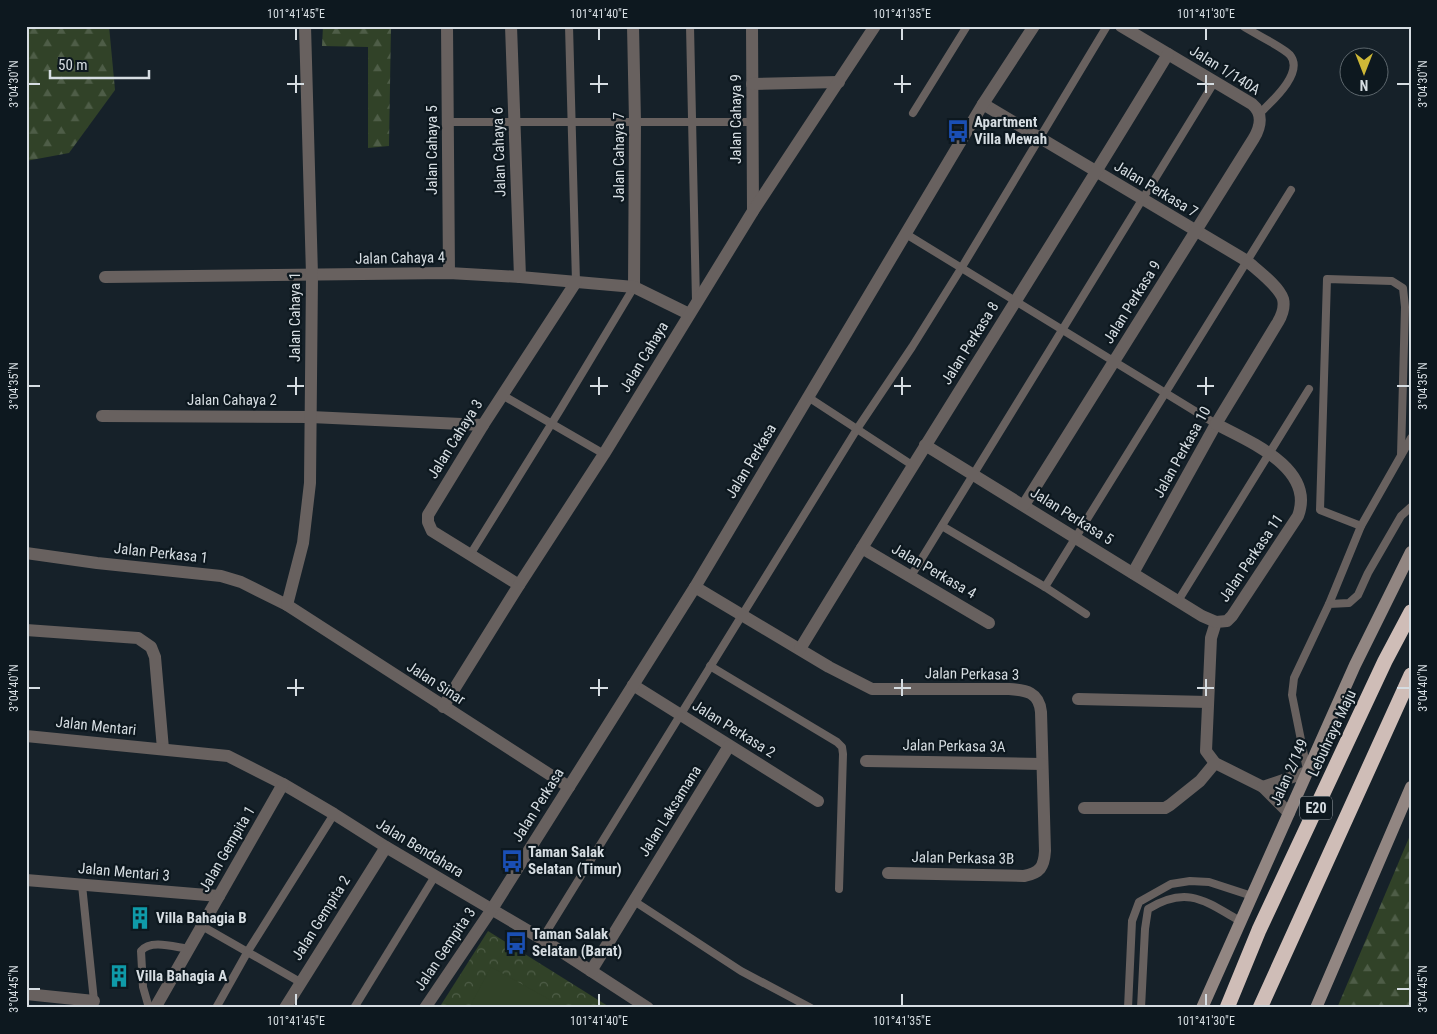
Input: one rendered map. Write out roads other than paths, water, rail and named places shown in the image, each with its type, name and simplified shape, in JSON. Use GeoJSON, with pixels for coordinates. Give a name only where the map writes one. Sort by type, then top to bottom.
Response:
{"type":"FeatureCollection","features":[{"type":"Feature","properties":{"kind":"highway","name":"Lebuhraya Maju"},"geometry":{"type":"LineString","coordinates":[[1227,1008],[1259,930],[1385,661],[1411,612]]}},
{"type":"Feature","properties":{"kind":"highway","name":"E20"},"geometry":{"type":"LineString","coordinates":[[1260,1008],[1411,675]]}},
{"type":"Feature","properties":{"kind":"main road","name":"Jalan 2/149"},"geometry":{"type":"LineString","coordinates":[[1202,1008],[1355,665],[1411,552]]}},
{"type":"Feature","properties":{"kind":"main road"},"geometry":{"type":"LineString","coordinates":[[1316,1008],[1411,788]]}},
{"type":"Feature","properties":{"kind":"street","name":"Jalan Cahaya 1"},"geometry":{"type":"LineString","coordinates":[[287,605],[303,543],[310,484],[312,275],[305,26]]}},
{"type":"Feature","properties":{"kind":"street","name":"Jalan Cahaya 5"},"geometry":{"type":"LineString","coordinates":[[447,26],[449,273]]}},
{"type":"Feature","properties":{"kind":"street","name":"Jalan Cahaya 6"},"geometry":{"type":"LineString","coordinates":[[511,26],[520,277]]}},
{"type":"Feature","properties":{"kind":"street","name":"Jalan Cahaya 7"},"geometry":{"type":"LineString","coordinates":[[633,26],[635,122],[634,287]]}},
{"type":"Feature","properties":{"kind":"street","name":"Jalan Cahaya 9"},"geometry":{"type":"LineString","coordinates":[[752,26],[753,211]]}},
{"type":"Feature","properties":{"kind":"street","name":"Jalan Cahaya"},"geometry":{"type":"LineString","coordinates":[[443,708],[518,585],[604,454],[753,211],[875,26]]}},
{"type":"Feature","properties":{"kind":"street","name":"Jalan Perkasa"},"geometry":{"type":"LineString","coordinates":[[492,909],[695,587],[983,104],[1034,26]]}},
{"type":"Feature","properties":{"kind":"street","name":"Jalan 1/140A"},"geometry":{"type":"LineString","coordinates":[[1121,26],[1252,104],[1257,108],[1259,114]]}},
{"type":"Feature","properties":{"kind":"street","name":"Jalan Perkasa 8"},"geometry":{"type":"LineString","coordinates":[[800,649],[912,465],[1097,172],[1168,54]]}},
{"type":"Feature","properties":{"kind":"street"},"geometry":{"type":"LineString","coordinates":[[752,84],[839,82]]}},
{"type":"Feature","properties":{"kind":"street","name":"Jalan Perkasa 7"},"geometry":{"type":"LineString","coordinates":[[983,104],[1247,261],[1283,299],[1284,307],[1278,322]]}},
{"type":"Feature","properties":{"kind":"street","name":"Jalan Perkasa 9"},"geometry":{"type":"LineString","coordinates":[[1024,505],[1258,131],[1259,114]]}},
{"type":"Feature","properties":{"kind":"street","name":"Jalan Cahaya 4"},"geometry":{"type":"LineString","coordinates":[[105,277],[449,273],[634,287],[692,309]]}},
{"type":"Feature","properties":{"kind":"street","name":"Jalan Cahaya 3"},"geometry":{"type":"LineString","coordinates":[[518,585],[432,531],[428,522],[428,515],[502,395],[576,282]]}},
{"type":"Feature","properties":{"kind":"street","name":"Jalan Perkasa 10"},"geometry":{"type":"LineString","coordinates":[[1133,573],[1216,424],[1278,322]]}},
{"type":"Feature","properties":{"kind":"street","name":"Jalan Cahaya 2"},"geometry":{"type":"LineString","coordinates":[[102,416],[311,417],[483,425]]}},
{"type":"Feature","properties":{"kind":"street","name":"Jalan Perkasa 11"},"geometry":{"type":"LineString","coordinates":[[1202,616],[1216,622],[1227,620],[1232,616],[1298,516],[1301,508],[1301,499],[1295,481],[1283,464],[1270,454],[1216,424]]}},
{"type":"Feature","properties":{"kind":"street","name":"Jalan Perkasa 5"},"geometry":{"type":"LineString","coordinates":[[925,445],[1202,616]]}},
{"type":"Feature","properties":{"kind":"street","name":"Jalan Perkasa 4"},"geometry":{"type":"LineString","coordinates":[[862,548],[989,622]]}},
{"type":"Feature","properties":{"kind":"street","name":"Jalan Perkasa 1"},"geometry":{"type":"LineString","coordinates":[[26,553],[221,576],[241,582],[287,605]]}},
{"type":"Feature","properties":{"kind":"street","name":"Jalan Perkasa 3"},"geometry":{"type":"LineString","coordinates":[[695,587],[872,689],[1009,688],[1030,692],[1038,699],[1040,705],[1045,851],[1041,868],[1037,872]]}},
{"type":"Feature","properties":{"kind":"street","name":"Jalan Sinar"},"geometry":{"type":"LineString","coordinates":[[287,605],[443,708],[568,786]]}},
{"type":"Feature","properties":{"kind":"street","name":"Jalan Perkasa 11"},"geometry":{"type":"LineString","coordinates":[[1214,763],[1206,751],[1212,638],[1216,622]]}},
{"type":"Feature","properties":{"kind":"street"},"geometry":{"type":"LineString","coordinates":[[26,630],[138,638],[151,647],[155,657],[162,749]]}},
{"type":"Feature","properties":{"kind":"street","name":"Jalan Perkasa 2"},"geometry":{"type":"LineString","coordinates":[[632,685],[818,801]]}},
{"type":"Feature","properties":{"kind":"street"},"geometry":{"type":"LineString","coordinates":[[1078,699],[1208,702]]}},
{"type":"Feature","properties":{"kind":"street","name":"Jalan Mentari"},"geometry":{"type":"LineString","coordinates":[[26,736],[162,749]]}},
{"type":"Feature","properties":{"kind":"street","name":"Jalan Laksamana"},"geometry":{"type":"LineString","coordinates":[[592,970],[730,746]]}},
{"type":"Feature","properties":{"kind":"street","name":"Jalan Bendahara"},"geometry":{"type":"LineString","coordinates":[[162,749],[228,756],[283,784],[542,939],[648,1008]]}},
{"type":"Feature","properties":{"kind":"street","name":"Jalan Perkasa 3A"},"geometry":{"type":"LineString","coordinates":[[866,761],[1042,764]]}},
{"type":"Feature","properties":{"kind":"street"},"geometry":{"type":"LineString","coordinates":[[1084,808],[1165,808],[1200,781],[1214,763],[1263,787],[1289,813]]}},
{"type":"Feature","properties":{"kind":"street"},"geometry":{"type":"LineString","coordinates":[[1263,787],[1307,772]]}},
{"type":"Feature","properties":{"kind":"street","name":"Jalan Gempita 1"},"geometry":{"type":"LineString","coordinates":[[155,1008],[283,784]]}},
{"type":"Feature","properties":{"kind":"street","name":"Jalan Gempita 2"},"geometry":{"type":"LineString","coordinates":[[285,1008],[386,847]]}},
{"type":"Feature","properties":{"kind":"street","name":"Jalan Perkasa 3B"},"geometry":{"type":"LineString","coordinates":[[888,873],[1024,876],[1037,872]]}},
{"type":"Feature","properties":{"kind":"street","name":"Jalan Mentari 3"},"geometry":{"type":"LineString","coordinates":[[26,880],[219,896]]}},
{"type":"Feature","properties":{"kind":"street","name":"Jalan Gempita 3"},"geometry":{"type":"LineString","coordinates":[[425,1008],[492,909]]}},
{"type":"Feature","properties":{"kind":"street"},"geometry":{"type":"LineString","coordinates":[[26,994],[94,1001]]}},
{"type":"Feature","properties":{"kind":"lane"},"geometry":{"type":"LineString","coordinates":[[569,26],[576,282]]}},
{"type":"Feature","properties":{"kind":"lane"},"geometry":{"type":"LineString","coordinates":[[690,26],[692,309]]}},
{"type":"Feature","properties":{"kind":"lane"},"geometry":{"type":"LineString","coordinates":[[913,113],[967,26]]}},
{"type":"Feature","properties":{"kind":"lane"},"geometry":{"type":"LineString","coordinates":[[542,939],[858,428],[962,267],[1107,26]]}},
{"type":"Feature","properties":{"kind":"lane"},"geometry":{"type":"LineString","coordinates":[[1242,26],[1288,53],[1293,61],[1291,76],[1288,82],[1280,94],[1259,114]]}},
{"type":"Feature","properties":{"kind":"lane"},"geometry":{"type":"LineString","coordinates":[[911,576],[1215,81]]}},
{"type":"Feature","properties":{"kind":"lane"},"geometry":{"type":"LineString","coordinates":[[448,122],[514,124],[752,122]]}},
{"type":"Feature","properties":{"kind":"lane"},"geometry":{"type":"LineString","coordinates":[[1045,587],[1291,190]]}},
{"type":"Feature","properties":{"kind":"lane"},"geometry":{"type":"LineString","coordinates":[[906,234],[1216,424]]}},
{"type":"Feature","properties":{"kind":"lane"},"geometry":{"type":"LineString","coordinates":[[1361,526],[1320,510],[1327,279],[1392,281],[1403,288],[1405,297],[1407,369],[1401,455]]}},
{"type":"Feature","properties":{"kind":"lane"},"geometry":{"type":"LineString","coordinates":[[470,554],[634,287]]}},
{"type":"Feature","properties":{"kind":"lane"},"geometry":{"type":"LineString","coordinates":[[1178,601],[1309,389]]}},
{"type":"Feature","properties":{"kind":"lane"},"geometry":{"type":"LineString","coordinates":[[502,395],[604,454]]}},
{"type":"Feature","properties":{"kind":"lane"},"geometry":{"type":"LineString","coordinates":[[808,397],[912,465]]}},
{"type":"Feature","properties":{"kind":"lane"},"geometry":{"type":"LineString","coordinates":[[1307,772],[1292,695],[1294,678],[1329,604],[1361,526],[1411,438]]}},
{"type":"Feature","properties":{"kind":"lane"},"geometry":{"type":"LineString","coordinates":[[1329,604],[1349,603],[1358,595],[1368,573],[1401,516],[1411,507]]}},
{"type":"Feature","properties":{"kind":"lane"},"geometry":{"type":"LineString","coordinates":[[942,526],[1045,587],[1086,614]]}},
{"type":"Feature","properties":{"kind":"lane"},"geometry":{"type":"LineString","coordinates":[[710,666],[837,742],[842,747],[839,890]]}},
{"type":"Feature","properties":{"kind":"lane"},"geometry":{"type":"LineString","coordinates":[[216,1008],[248,951],[334,814]]}},
{"type":"Feature","properties":{"kind":"lane"},"geometry":{"type":"LineString","coordinates":[[354,1008],[435,876]]}},
{"type":"Feature","properties":{"kind":"lane"},"geometry":{"type":"LineString","coordinates":[[1128,1008],[1132,921],[1139,902],[1171,884],[1190,881],[1209,882],[1252,896]]}},
{"type":"Feature","properties":{"kind":"lane"},"geometry":{"type":"LineString","coordinates":[[82,885],[94,1001]]}},
{"type":"Feature","properties":{"kind":"lane"},"geometry":{"type":"LineString","coordinates":[[1141,1008],[1145,929],[1148,909],[1174,897],[1190,897],[1207,902],[1240,921]]}},
{"type":"Feature","properties":{"kind":"lane"},"geometry":{"type":"LineString","coordinates":[[634,901],[742,971],[811,1008]]}},
{"type":"Feature","properties":{"kind":"lane"},"geometry":{"type":"LineString","coordinates":[[202,926],[300,982]]}},
{"type":"Feature","properties":{"kind":"lane"},"geometry":{"type":"LineString","coordinates":[[149,1008],[143,987],[141,951],[152,944],[189,949]]}},
{"type":"Feature","properties":{"kind":"place","name":"Apartment Villa Mewah"},"geometry":{"type":"Point","coordinates":[958,131]}},
{"type":"Feature","properties":{"kind":"place","name":"Taman Salak Selatan (Timur)"},"geometry":{"type":"Point","coordinates":[512,861]}},
{"type":"Feature","properties":{"kind":"place","name":"Villa Bahagia B"},"geometry":{"type":"Point","coordinates":[140,918]}},
{"type":"Feature","properties":{"kind":"place","name":"Taman Salak Selatan (Barat)"},"geometry":{"type":"Point","coordinates":[516,943]}},
{"type":"Feature","properties":{"kind":"place","name":"Villa Bahagia A"},"geometry":{"type":"Point","coordinates":[119,976]}}]}
